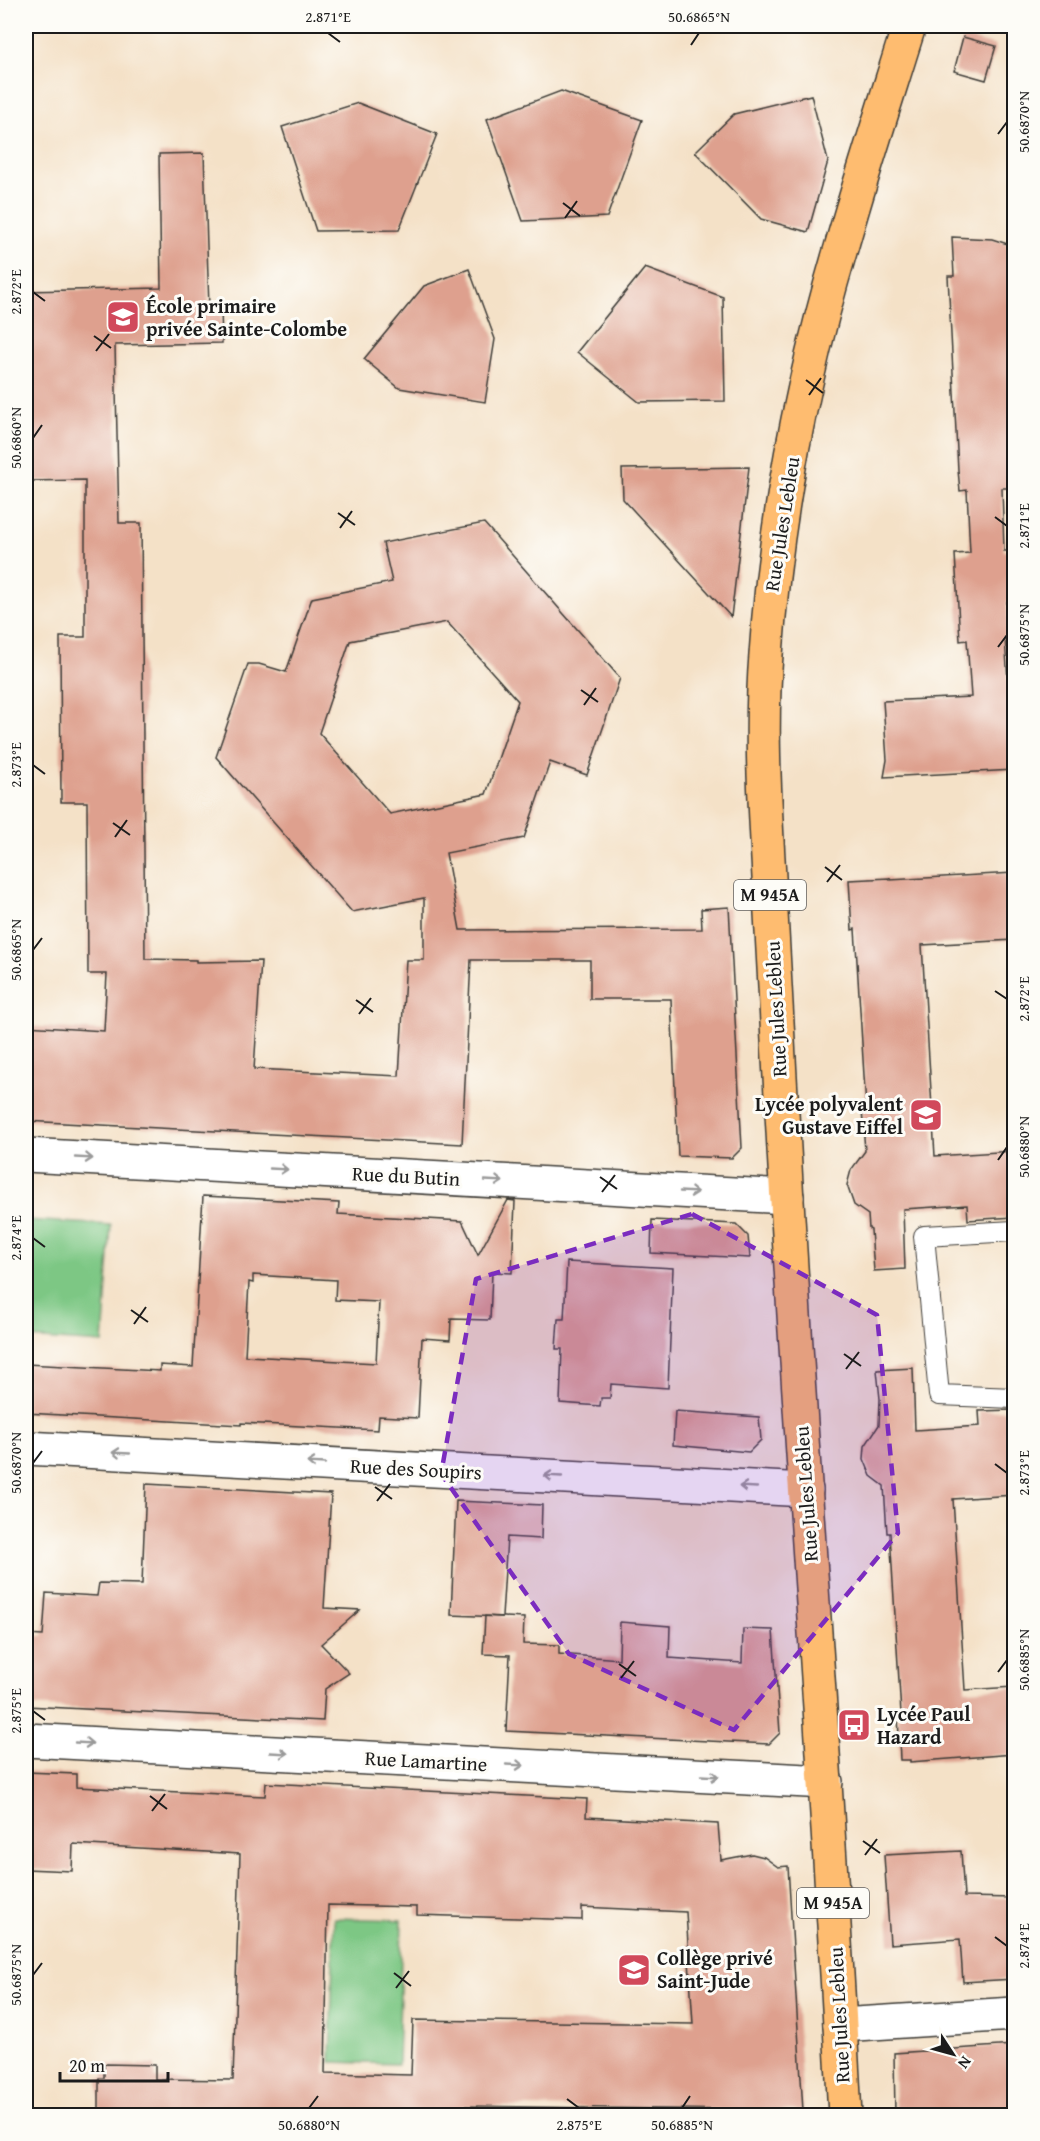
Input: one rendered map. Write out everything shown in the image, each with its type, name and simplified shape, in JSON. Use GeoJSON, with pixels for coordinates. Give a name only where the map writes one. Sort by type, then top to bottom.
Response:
{"type":"FeatureCollection","features":[{"type":"Feature","properties":{"kind":"main road","name":"Rue Jules Lebleu"},"geometry":{"type":"LineString","coordinates":[[845,2115],[787,1197],[764,780],[765,680],[771,596],[791,466],[819,332],[840,249],[909,26]]}},
{"type":"Feature","properties":{"kind":"street","name":"Rue du Butin"},"geometry":{"type":"LineString","coordinates":[[26,1155],[787,1197]]}},
{"type":"Feature","properties":{"kind":"street","name":"Rue des Soupirs"},"geometry":{"type":"LineString","coordinates":[[26,1448],[806,1490]]}},
{"type":"Feature","properties":{"kind":"street","name":"Rue Lamartine"},"geometry":{"type":"LineString","coordinates":[[26,1740],[825,1782]]}},
{"type":"Feature","properties":{"kind":"street"},"geometry":{"type":"LineString","coordinates":[[840,2025],[1014,2014]]}},
{"type":"Feature","properties":{"kind":"lane"},"geometry":{"type":"LineString","coordinates":[[1014,1231],[924,1236],[939,1395],[1014,1398]]}},
{"type":"Feature","properties":{"kind":"highlighted area"},"geometry":{"type":"Polygon","coordinates":[[[692,1214],[877,1315],[898,1533],[734,1730],[569,1654],[441,1474],[476,1279],[692,1214]]]}},
{"type":"Feature","properties":{"kind":"green space"},"geometry":{"type":"Polygon","coordinates":[[[26,1220],[111,1225],[103,1343],[26,1338],[26,1220]]]}},
{"type":"Feature","properties":{"kind":"green space"},"geometry":{"type":"Polygon","coordinates":[[[334,1918],[402,1920],[398,2064],[330,2062],[334,1918]]]}},
{"type":"Feature","properties":{"kind":"building"},"geometry":{"type":"Polygon","coordinates":[[[963,37],[996,46],[986,80],[954,71],[963,37]]]}},
{"type":"Feature","properties":{"kind":"building"},"geometry":{"type":"Polygon","coordinates":[[[561,91],[642,120],[607,217],[523,221],[487,119],[561,91]]]}},
{"type":"Feature","properties":{"kind":"building"},"geometry":{"type":"Polygon","coordinates":[[[811,95],[828,161],[808,232],[761,219],[695,152],[734,114],[811,95]]]}},
{"type":"Feature","properties":{"kind":"building"},"geometry":{"type":"Polygon","coordinates":[[[358,103],[437,134],[399,230],[316,231],[282,127],[358,103]]]}},
{"type":"Feature","properties":{"kind":"building"},"geometry":{"type":"Polygon","coordinates":[[[204,153],[209,308],[221,308],[222,343],[115,345],[119,523],[141,523],[145,959],[196,960],[196,962],[261,961],[254,1069],[399,1076],[406,960],[424,960],[424,898],[352,912],[216,757],[248,664],[259,664],[286,672],[312,598],[392,582],[383,543],[484,523],[620,678],[587,775],[550,762],[524,838],[446,853],[460,930],[702,929],[701,909],[729,907],[742,1148],[732,1158],[678,1156],[671,999],[590,999],[590,960],[471,960],[462,1144],[26,1121],[26,1026],[104,1031],[107,974],[88,974],[87,802],[61,802],[60,637],[85,637],[85,480],[26,481],[26,291],[161,288],[159,154],[204,153]],[[447,622],[350,641],[319,733],[390,814],[486,794],[518,701],[447,622]]]}},
{"type":"Feature","properties":{"kind":"building"},"geometry":{"type":"Polygon","coordinates":[[[952,237],[992,239],[1014,246],[1014,488],[1002,488],[1004,551],[1014,551],[1014,601],[1007,602],[1009,638],[1005,638],[1009,695],[1013,695],[1014,770],[884,777],[887,760],[883,701],[971,697],[967,640],[960,641],[955,554],[970,553],[967,490],[960,491],[958,470],[948,276],[954,276],[952,237]]]}},
{"type":"Feature","properties":{"kind":"building"},"geometry":{"type":"Polygon","coordinates":[[[645,268],[723,297],[725,401],[639,402],[577,352],[645,268]]]}},
{"type":"Feature","properties":{"kind":"building"},"geometry":{"type":"Polygon","coordinates":[[[469,269],[495,339],[485,402],[399,388],[364,359],[424,286],[469,269]]]}},
{"type":"Feature","properties":{"kind":"building"},"geometry":{"type":"Polygon","coordinates":[[[749,467],[731,617],[623,499],[622,469],[749,467]]]}},
{"type":"Feature","properties":{"kind":"building"},"geometry":{"type":"Polygon","coordinates":[[[1014,873],[1014,940],[922,945],[935,1156],[1014,1151],[1014,1217],[968,1220],[967,1205],[903,1209],[905,1269],[874,1271],[868,1215],[854,1205],[847,1185],[851,1170],[865,1151],[862,1109],[866,1108],[855,929],[852,930],[849,880],[1014,873]]]}},
{"type":"Feature","properties":{"kind":"building"},"geometry":{"type":"Polygon","coordinates":[[[203,1196],[339,1203],[338,1214],[462,1221],[478,1255],[508,1200],[515,1201],[512,1273],[492,1272],[490,1320],[451,1319],[450,1340],[422,1338],[418,1418],[379,1416],[378,1430],[26,1413],[26,1364],[160,1371],[160,1365],[193,1367],[203,1196]],[[253,1275],[253,1283],[249,1282],[245,1356],[376,1363],[379,1302],[335,1300],[336,1280],[253,1275]]]}},
{"type":"Feature","properties":{"kind":"building"},"geometry":{"type":"Polygon","coordinates":[[[652,1220],[736,1224],[748,1236],[750,1258],[651,1253],[652,1220]]]}},
{"type":"Feature","properties":{"kind":"building"},"geometry":{"type":"Polygon","coordinates":[[[567,1262],[673,1268],[668,1388],[611,1384],[610,1398],[601,1398],[600,1406],[560,1403],[562,1349],[556,1349],[558,1319],[564,1319],[567,1262]]]}},
{"type":"Feature","properties":{"kind":"building"},"geometry":{"type":"Polygon","coordinates":[[[913,1368],[915,1430],[980,1426],[979,1411],[1014,1410],[1014,1495],[953,1499],[965,1690],[1014,1687],[1014,1754],[910,1762],[910,1760],[900,1760],[898,1714],[901,1714],[890,1533],[887,1533],[884,1486],[871,1476],[864,1459],[865,1446],[879,1425],[880,1399],[877,1370],[913,1368]]]}},
{"type":"Feature","properties":{"kind":"building"},"geometry":{"type":"Polygon","coordinates":[[[675,1411],[759,1417],[761,1440],[749,1452],[673,1445],[675,1411]]]}},
{"type":"Feature","properties":{"kind":"building"},"geometry":{"type":"Polygon","coordinates":[[[146,1484],[331,1494],[324,1608],[360,1610],[321,1644],[349,1673],[325,1689],[323,1721],[26,1706],[26,1635],[43,1636],[46,1593],[97,1596],[99,1583],[142,1584],[146,1484]]]}},
{"type":"Feature","properties":{"kind":"building"},"geometry":{"type":"Polygon","coordinates":[[[456,1501],[542,1505],[541,1539],[507,1537],[502,1617],[451,1615],[456,1501]]]}},
{"type":"Feature","properties":{"kind":"building"},"geometry":{"type":"Polygon","coordinates":[[[485,1616],[524,1618],[523,1644],[559,1645],[559,1654],[619,1659],[620,1622],[670,1626],[669,1658],[742,1663],[743,1629],[773,1630],[780,1733],[769,1744],[506,1731],[510,1655],[483,1654],[485,1616]]]}},
{"type":"Feature","properties":{"kind":"building"},"geometry":{"type":"Polygon","coordinates":[[[26,1772],[76,1774],[76,1787],[265,1796],[266,1783],[587,1799],[586,1817],[718,1824],[721,1860],[752,1854],[764,1857],[778,1867],[788,1866],[803,2111],[463,2106],[464,2115],[99,2115],[99,2078],[104,2078],[104,2064],[155,2065],[155,2079],[233,2080],[240,1854],[73,1844],[72,1871],[26,1869],[26,1772]],[[328,1905],[325,2073],[411,2075],[413,2020],[693,2024],[686,1912],[582,1907],[582,1920],[417,1915],[417,1907],[328,1905]]]}},
{"type":"Feature","properties":{"kind":"building"},"geometry":{"type":"Polygon","coordinates":[[[961,1851],[964,1897],[1014,1898],[1014,1979],[963,1982],[960,1939],[890,1944],[884,1855],[961,1851]]]}},
{"type":"Feature","properties":{"kind":"building"},"geometry":{"type":"Polygon","coordinates":[[[1014,2045],[1014,2112],[991,2113],[991,2115],[895,2115],[894,2053],[1014,2045]]]}},
{"type":"Feature","properties":{"kind":"place","name":"École primaire privée Sainte-Colombe"},"geometry":{"type":"Point","coordinates":[123,317]}},
{"type":"Feature","properties":{"kind":"place","name":"Lycée polyvalent Gustave Eiffel"},"geometry":{"type":"Point","coordinates":[926,1115]}},
{"type":"Feature","properties":{"kind":"place","name":"Lycée Paul Hazard"},"geometry":{"type":"Point","coordinates":[854,1725]}},
{"type":"Feature","properties":{"kind":"place","name":"Collège privé Saint-Jude"},"geometry":{"type":"Point","coordinates":[634,1970]}}]}
